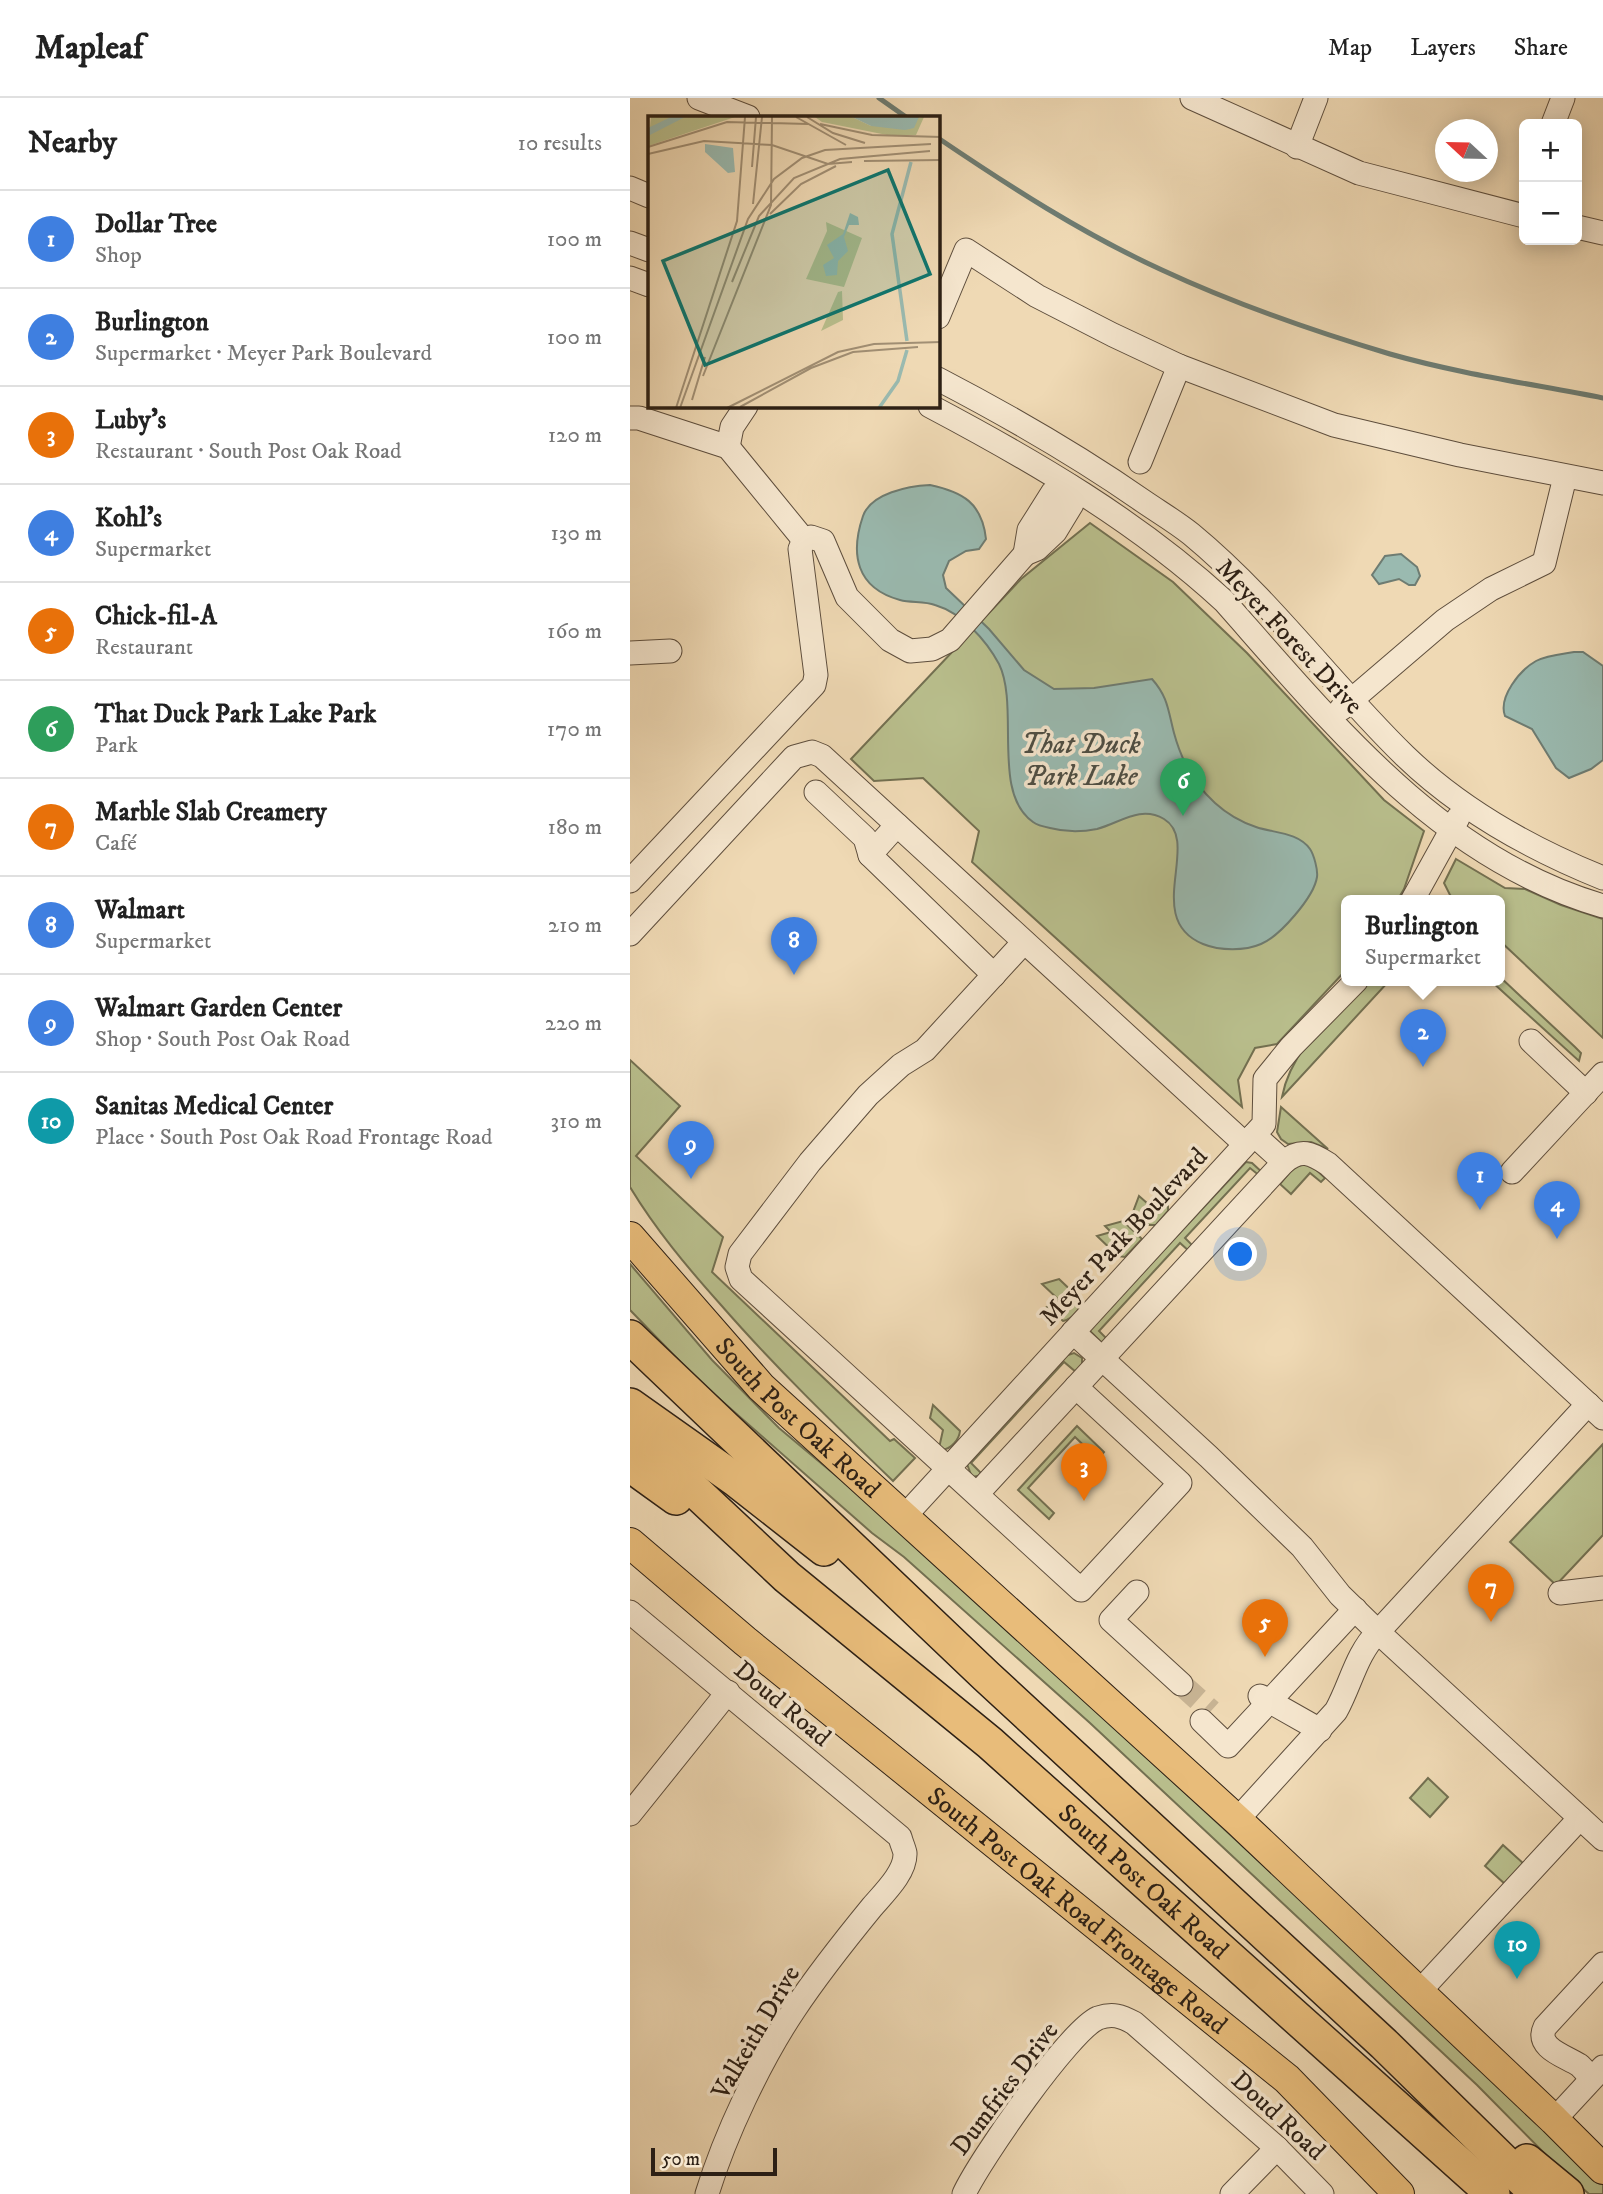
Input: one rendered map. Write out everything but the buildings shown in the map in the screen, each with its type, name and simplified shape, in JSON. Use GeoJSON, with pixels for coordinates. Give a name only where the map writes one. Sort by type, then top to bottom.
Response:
{"type":"FeatureCollection","features":[{"type":"Feature","properties":{"kind":"highway"},"geometry":{"type":"LineString","coordinates":[[630,1337],[986,1676]]}},
{"type":"Feature","properties":{"kind":"highway"},"geometry":{"type":"LineString","coordinates":[[630,1405],[736,1480],[986,1676]]}},
{"type":"Feature","properties":{"kind":"highway","name":"South Post Oak Road"},"geometry":{"type":"LineString","coordinates":[[633,1444],[787,1577],[990,1743],[1493,2194]]}},
{"type":"Feature","properties":{"kind":"highway","name":"South Post Oak Road"},"geometry":{"type":"LineString","coordinates":[[986,1676],[1384,2044],[1537,2194]]}},
{"type":"Feature","properties":{"kind":"highway"},"geometry":{"type":"LineString","coordinates":[[1384,2044],[1567,2194]]}},
{"type":"Feature","properties":{"kind":"highway"},"geometry":{"type":"LineString","coordinates":[[1341,2057],[1466,2194]]}},
{"type":"Feature","properties":{"kind":"main road","name":"South Post Oak Road"},"geometry":{"type":"LineString","coordinates":[[630,1237],[761,1387],[1237,1820]]}},
{"type":"Feature","properties":{"kind":"main road","name":"South Post Oak Road Frontage Road"},"geometry":{"type":"LineString","coordinates":[[630,1543],[745,1641],[1287,2079],[1399,2194]]}},
{"type":"Feature","properties":{"kind":"main road"},"geometry":{"type":"LineString","coordinates":[[1237,1820],[1555,2120],[1603,2169]]}},
{"type":"Feature","properties":{"kind":"street"},"geometry":{"type":"LineString","coordinates":[[699,98],[745,116]]}},
{"type":"Feature","properties":{"kind":"street"},"geometry":{"type":"LineString","coordinates":[[1192,98],[1359,173],[1519,215]]}},
{"type":"Feature","properties":{"kind":"street"},"geometry":{"type":"LineString","coordinates":[[1297,147],[1316,98]]}},
{"type":"Feature","properties":{"kind":"street"},"geometry":{"type":"LineString","coordinates":[[1555,119],[1563,98]]}},
{"type":"Feature","properties":{"kind":"street"},"geometry":{"type":"LineString","coordinates":[[630,188],[648,196]]}},
{"type":"Feature","properties":{"kind":"street"},"geometry":{"type":"LineString","coordinates":[[1582,228],[1603,233]]}},
{"type":"Feature","properties":{"kind":"street"},"geometry":{"type":"LineString","coordinates":[[630,243],[648,250]]}},
{"type":"Feature","properties":{"kind":"street"},"geometry":{"type":"LineString","coordinates":[[940,312],[966,250],[1037,296],[1179,366],[1334,425],[1460,455],[1603,484]]}},
{"type":"Feature","properties":{"kind":"street"},"geometry":{"type":"LineString","coordinates":[[630,278],[648,285]]}},
{"type":"Feature","properties":{"kind":"street"},"geometry":{"type":"LineString","coordinates":[[1140,462],[1179,366]]}},
{"type":"Feature","properties":{"kind":"street","name":"Meyer Forest Drive"},"geometry":{"type":"LineString","coordinates":[[940,380],[1031,428],[1191,534],[1276,614],[1406,756],[1492,823],[1603,878]]}},
{"type":"Feature","properties":{"kind":"street"},"geometry":{"type":"LineString","coordinates":[[728,447],[732,427],[745,408]]}},
{"type":"Feature","properties":{"kind":"street","name":"Meyer Forest Drive"},"geometry":{"type":"LineString","coordinates":[[934,408],[1070,486],[1110,512],[1202,581],[1224,601],[1384,775],[1450,831],[1512,869],[1603,906]]}},
{"type":"Feature","properties":{"kind":"street"},"geometry":{"type":"LineString","coordinates":[[630,418],[639,418],[728,447],[804,540]]}},
{"type":"Feature","properties":{"kind":"street"},"geometry":{"type":"LineString","coordinates":[[630,881],[814,685],[816,675],[800,549],[804,540],[811,537],[823,541],[847,597],[899,647],[920,651],[932,649],[950,640],[1025,554],[1037,550],[1055,532],[1072,503],[1070,486],[1086,463]]}},
{"type":"Feature","properties":{"kind":"street"},"geometry":{"type":"LineString","coordinates":[[1331,718],[1445,620],[1490,589],[1544,563],[1565,477]]}},
{"type":"Feature","properties":{"kind":"street"},"geometry":{"type":"LineString","coordinates":[[802,566],[832,559]]}},
{"type":"Feature","properties":{"kind":"street"},"geometry":{"type":"LineString","coordinates":[[630,653],[670,651]]}},
{"type":"Feature","properties":{"kind":"street"},"geometry":{"type":"LineString","coordinates":[[630,934],[794,757],[812,752],[822,756],[1024,942],[1249,1140],[1284,1163]]}},
{"type":"Feature","properties":{"kind":"street"},"geometry":{"type":"LineString","coordinates":[[816,792],[865,838],[870,855],[995,975]]}},
{"type":"Feature","properties":{"kind":"street"},"geometry":{"type":"LineString","coordinates":[[1415,895],[1466,805]]}},
{"type":"Feature","properties":{"kind":"street"},"geometry":{"type":"LineString","coordinates":[[870,855],[897,825]]}},
{"type":"Feature","properties":{"kind":"street"},"geometry":{"type":"LineString","coordinates":[[1024,942],[925,1050],[901,1065],[868,1095],[810,1162],[786,1197],[752,1238],[740,1254],[737,1267],[741,1279],[1081,1590],[1180,1483],[1076,1387]]}},
{"type":"Feature","properties":{"kind":"street","name":"Meyer Park Boulevard"},"geometry":{"type":"LineString","coordinates":[[903,1518],[1264,1124],[1265,1079],[1291,1047],[1351,986]]}},
{"type":"Feature","properties":{"kind":"street"},"geometry":{"type":"LineString","coordinates":[[1531,1041],[1586,1093]]}},
{"type":"Feature","properties":{"kind":"street"},"geometry":{"type":"LineString","coordinates":[[1513,1172],[1603,1074]]}},
{"type":"Feature","properties":{"kind":"street"},"geometry":{"type":"LineString","coordinates":[[978,1494],[1294,1154],[1304,1153],[1328,1164],[1595,1411],[1378,1632],[1359,1656],[1346,1693],[1336,1711],[1237,1820]]}},
{"type":"Feature","properties":{"kind":"street"},"geometry":{"type":"LineString","coordinates":[[1073,1332],[1209,1457],[1302,1548],[1378,1632],[1603,1839]]}},
{"type":"Feature","properties":{"kind":"street"},"geometry":{"type":"LineString","coordinates":[[1560,1593],[1603,1588]]}},
{"type":"Feature","properties":{"kind":"street"},"geometry":{"type":"LineString","coordinates":[[1137,1592],[1111,1620],[1108,1635],[1176,1689]]}},
{"type":"Feature","properties":{"kind":"street"},"geometry":{"type":"LineString","coordinates":[[1206,1716],[1228,1746],[1265,1699],[1351,1605]]}},
{"type":"Feature","properties":{"kind":"street","name":"Doud Road"},"geometry":{"type":"LineString","coordinates":[[630,1612],[900,1837]]}},
{"type":"Feature","properties":{"kind":"street"},"geometry":{"type":"LineString","coordinates":[[630,1814],[728,1692]]}},
{"type":"Feature","properties":{"kind":"street"},"geometry":{"type":"LineString","coordinates":[[1265,1699],[1321,1730]]}},
{"type":"Feature","properties":{"kind":"street"},"geometry":{"type":"LineString","coordinates":[[1419,1992],[1580,1818]]}},
{"type":"Feature","properties":{"kind":"street","name":"Valkeith Drive"},"geometry":{"type":"LineString","coordinates":[[707,2194],[716,2164],[754,2082],[793,2011],[903,1865],[905,1852],[900,1837]]}},
{"type":"Feature","properties":{"kind":"street"},"geometry":{"type":"LineString","coordinates":[[1567,1981],[1598,1958]]}},
{"type":"Feature","properties":{"kind":"street"},"geometry":{"type":"LineString","coordinates":[[1555,2120],[1597,2073],[1565,2059],[1545,2043],[1542,2033],[1598,1958]]}},
{"type":"Feature","properties":{"kind":"street"},"geometry":{"type":"LineString","coordinates":[[1583,2005],[1603,1985]]}},
{"type":"Feature","properties":{"kind":"street","name":"Dumfries Drive"},"geometry":{"type":"LineString","coordinates":[[964,2194],[1016,2112],[1080,2031],[1098,2019],[1116,2014],[1134,2023]]}},
{"type":"Feature","properties":{"kind":"street","name":"Doud Road"},"geometry":{"type":"LineString","coordinates":[[1134,2023],[1276,2148],[1322,2194]]}},
{"type":"Feature","properties":{"kind":"street"},"geometry":{"type":"LineString","coordinates":[[1232,2194],[1276,2148]]}},
{"type":"Feature","properties":{"kind":"green space"},"geometry":{"type":"Polygon","coordinates":[[[1090,523],[1173,582],[1247,653],[1384,800],[1424,831],[1400,895],[1341,895],[1341,975],[1277,1044],[1255,1048],[1238,1080],[1242,1107],[972,862],[979,831],[923,778],[874,781],[851,759],[1021,579],[1090,523]]]}},
{"type":"Feature","properties":{"kind":"green space"},"geometry":{"type":"Polygon","coordinates":[[[1456,859],[1505,888],[1525,889],[1603,919],[1603,1038],[1505,946],[1505,895],[1450,895],[1444,883],[1456,859]]]}},
{"type":"Feature","properties":{"kind":"green space"},"geometry":{"type":"Polygon","coordinates":[[[1505,982],[1581,1053],[1579,1061],[1496,986],[1505,986],[1505,982]]]}},
{"type":"Feature","properties":{"kind":"green space"},"geometry":{"type":"Polygon","coordinates":[[[1359,986],[1384,986],[1282,1097],[1294,1063],[1327,1020],[1359,986]]]}},
{"type":"Feature","properties":{"kind":"green space"},"geometry":{"type":"Polygon","coordinates":[[[630,1060],[680,1106],[636,1156],[723,1237],[712,1272],[890,1441],[894,1439],[915,1458],[893,1481],[741,1328],[672,1248],[630,1187],[630,1060]]]}},
{"type":"Feature","properties":{"kind":"green space"},"geometry":{"type":"Polygon","coordinates":[[[1281,1107],[1328,1149],[1311,1142],[1288,1144],[1281,1139],[1277,1132],[1281,1107]]]}},
{"type":"Feature","properties":{"kind":"green space"},"geometry":{"type":"Polygon","coordinates":[[[1246,1162],[1252,1163],[1264,1174],[1261,1177],[1250,1168],[1185,1238],[1194,1247],[1190,1252],[1180,1243],[1099,1331],[1109,1341],[1102,1343],[1089,1330],[1246,1162]]]}},
{"type":"Feature","properties":{"kind":"green space"},"geometry":{"type":"Polygon","coordinates":[[[1311,1165],[1325,1178],[1321,1182],[1310,1173],[1291,1194],[1280,1184],[1294,1167],[1311,1165]]]}},
{"type":"Feature","properties":{"kind":"green space"},"geometry":{"type":"Polygon","coordinates":[[[1139,1196],[1156,1211],[1160,1198],[1168,1206],[1168,1211],[1156,1225],[1149,1225],[1133,1212],[1139,1196]]]}},
{"type":"Feature","properties":{"kind":"green space"},"geometry":{"type":"Polygon","coordinates":[[[1123,1221],[1142,1239],[1125,1257],[1118,1256],[1097,1236],[1111,1232],[1105,1226],[1123,1221]]]}},
{"type":"Feature","properties":{"kind":"green space"},"geometry":{"type":"Polygon","coordinates":[[[630,1264],[712,1360],[779,1428],[895,1525],[1500,2084],[1603,2183],[1603,2194],[1589,2194],[1555,2164],[1477,2085],[1090,1723],[904,1557],[872,1533],[698,1380],[630,1310],[630,1264]]]}},
{"type":"Feature","properties":{"kind":"green space"},"geometry":{"type":"Polygon","coordinates":[[[1059,1279],[1081,1300],[1075,1314],[1063,1321],[1047,1307],[1059,1300],[1042,1284],[1059,1279]]]}},
{"type":"Feature","properties":{"kind":"green space"},"geometry":{"type":"Polygon","coordinates":[[[1074,1353],[1082,1358],[1082,1365],[1076,1372],[1064,1362],[971,1463],[983,1475],[972,1477],[967,1464],[1065,1356],[1074,1353]]]}},
{"type":"Feature","properties":{"kind":"green space"},"geometry":{"type":"Polygon","coordinates":[[[933,1405],[960,1431],[954,1443],[942,1450],[939,1448],[943,1430],[930,1418],[933,1405]]]}},
{"type":"Feature","properties":{"kind":"green space"},"geometry":{"type":"Polygon","coordinates":[[[1077,1426],[1104,1452],[1098,1459],[1075,1437],[1028,1488],[1054,1513],[1049,1519],[1018,1490],[1077,1426]]]}},
{"type":"Feature","properties":{"kind":"green space"},"geometry":{"type":"Polygon","coordinates":[[[1603,1444],[1603,1535],[1556,1585],[1510,1542],[1603,1444]]]}},
{"type":"Feature","properties":{"kind":"green space"},"geometry":{"type":"Polygon","coordinates":[[[1428,1778],[1448,1797],[1430,1817],[1410,1798],[1428,1778]]]}},
{"type":"Feature","properties":{"kind":"green space"},"geometry":{"type":"Polygon","coordinates":[[[1503,1845],[1524,1864],[1505,1884],[1485,1866],[1503,1845]]]}},
{"type":"Feature","properties":{"kind":"water","name":"That Duck Park Lake"},"geometry":{"type":"Polygon","coordinates":[[[930,485],[952,491],[969,501],[980,516],[986,539],[979,549],[966,551],[949,561],[943,575],[946,588],[989,629],[1024,670],[1054,689],[1094,688],[1152,679],[1164,698],[1185,762],[1207,796],[1239,820],[1292,836],[1310,849],[1317,871],[1315,885],[1295,915],[1269,940],[1248,948],[1225,949],[1203,944],[1185,932],[1177,917],[1174,900],[1178,845],[1174,830],[1164,819],[1155,815],[1138,814],[1097,829],[1068,831],[1037,824],[1020,809],[1009,771],[1005,682],[994,655],[972,628],[955,614],[931,604],[904,601],[885,595],[874,587],[860,568],[857,543],[867,508],[892,492],[930,485]]]}},
{"type":"Feature","properties":{"kind":"water"},"geometry":{"type":"Polygon","coordinates":[[[1401,554],[1417,567],[1420,576],[1415,585],[1409,585],[1399,579],[1379,584],[1372,575],[1385,556],[1401,554]]]}},
{"type":"Feature","properties":{"kind":"water"},"geometry":{"type":"Polygon","coordinates":[[[1583,652],[1603,666],[1603,760],[1591,769],[1569,778],[1556,768],[1532,729],[1505,716],[1504,709],[1512,685],[1530,665],[1545,657],[1583,652]]]}},
{"type":"Feature","properties":{"kind":"waterway"},"geometry":{"type":"LineString","coordinates":[[879,98],[905,116]]}},
{"type":"Feature","properties":{"kind":"waterway"},"geometry":{"type":"LineString","coordinates":[[940,139],[1019,191],[1104,241],[1162,270],[1274,316],[1416,361],[1603,398]]}},
{"type":"Feature","properties":{"kind":"tunnel"},"geometry":{"type":"LineString","coordinates":[[1181,1684],[1211,1711]]}},
{"type":"Feature","properties":{"kind":"place","name":"That Duck Park Lake Park"},"geometry":{"type":"Point","coordinates":[1183,816]}},
{"type":"Feature","properties":{"kind":"place","name":"Walmart"},"geometry":{"type":"Point","coordinates":[794,975]}},
{"type":"Feature","properties":{"kind":"place","name":"Burlington"},"geometry":{"type":"Point","coordinates":[1423,1067]}},
{"type":"Feature","properties":{"kind":"place","name":"Walmart Garden Center"},"geometry":{"type":"Point","coordinates":[691,1179]}},
{"type":"Feature","properties":{"kind":"place","name":"Dollar Tree"},"geometry":{"type":"Point","coordinates":[1480,1210]}},
{"type":"Feature","properties":{"kind":"place","name":"Kohl's"},"geometry":{"type":"Point","coordinates":[1557,1239]}},
{"type":"Feature","properties":{"kind":"place","name":"Luby's"},"geometry":{"type":"Point","coordinates":[1084,1501]}},
{"type":"Feature","properties":{"kind":"place","name":"Marble Slab Creamery"},"geometry":{"type":"Point","coordinates":[1491,1622]}},
{"type":"Feature","properties":{"kind":"place","name":"Chick-fil-A"},"geometry":{"type":"Point","coordinates":[1265,1657]}},
{"type":"Feature","properties":{"kind":"place","name":"Sanitas Medical Center"},"geometry":{"type":"Point","coordinates":[1517,1979]}}]}
